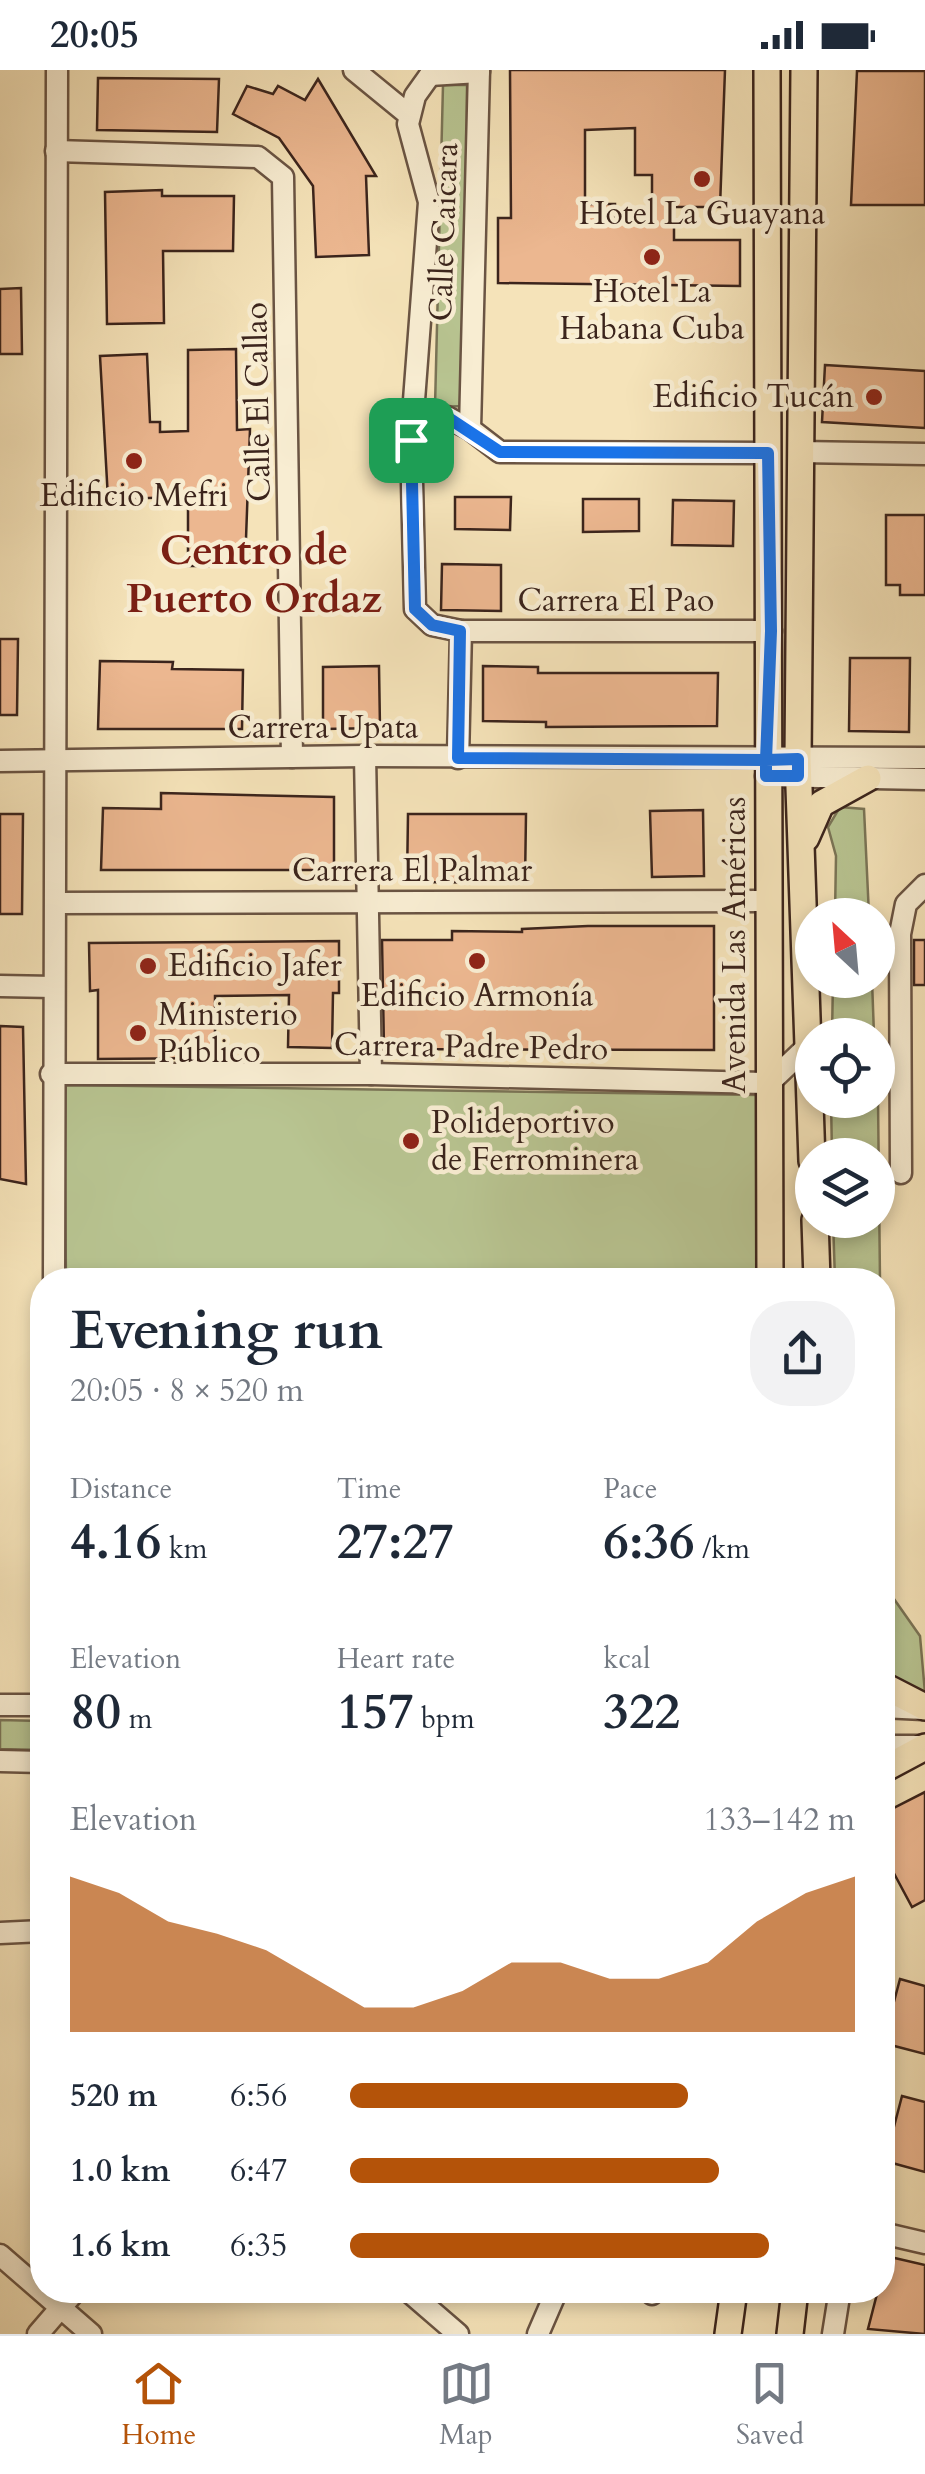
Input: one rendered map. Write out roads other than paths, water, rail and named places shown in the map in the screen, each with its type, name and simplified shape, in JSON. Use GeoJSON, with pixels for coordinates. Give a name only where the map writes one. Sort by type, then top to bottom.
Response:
{"type":"FeatureCollection","features":[{"type":"Feature","properties":{"kind":"main road","name":"Avenida Las Américas"},"geometry":{"type":"LineString","coordinates":[[767,70],[770,1268]]}},
{"type":"Feature","properties":{"kind":"main road","name":"Avenida Las Américas"},"geometry":{"type":"LineString","coordinates":[[804,70],[798,768],[807,1018]]}},
{"type":"Feature","properties":{"kind":"main road"},"geometry":{"type":"LineString","coordinates":[[801,853],[821,804],[868,778]]}},
{"type":"Feature","properties":{"kind":"main road"},"geometry":{"type":"LineString","coordinates":[[816,1238],[817,1268]]}},
{"type":"Feature","properties":{"kind":"main road"},"geometry":{"type":"LineString","coordinates":[[895,1692],[925,1708]]}},
{"type":"Feature","properties":{"kind":"main road"},"geometry":{"type":"LineString","coordinates":[[895,1763],[925,1746]]}},
{"type":"Feature","properties":{"kind":"main road"},"geometry":{"type":"LineString","coordinates":[[728,2334],[732,2303]]}},
{"type":"Feature","properties":{"kind":"main road"},"geometry":{"type":"LineString","coordinates":[[790,2334],[793,2303]]}},
{"type":"Feature","properties":{"kind":"street"},"geometry":{"type":"LineString","coordinates":[[54,1268],[52,1074],[58,761],[53,414],[57,70]]}},
{"type":"Feature","properties":{"kind":"street"},"geometry":{"type":"LineString","coordinates":[[354,70],[409,115]]}},
{"type":"Feature","properties":{"kind":"street"},"geometry":{"type":"LineString","coordinates":[[428,73],[478,71]]}},
{"type":"Feature","properties":{"kind":"street","name":"Calle Caicara"},"geometry":{"type":"LineString","coordinates":[[470,429],[478,71]]}},
{"type":"Feature","properties":{"kind":"street","name":"Calle Caicara"},"geometry":{"type":"LineString","coordinates":[[428,73],[409,115],[408,134],[429,202],[411,440],[415,609],[432,625],[460,631]]}},
{"type":"Feature","properties":{"kind":"street","name":"Calle El Callao"},"geometry":{"type":"LineString","coordinates":[[56,151],[248,156],[277,168],[286,188],[292,756]]}},
{"type":"Feature","properties":{"kind":"street"},"geometry":{"type":"LineString","coordinates":[[411,440],[425,420],[447,417],[500,452],[768,453]]}},
{"type":"Feature","properties":{"kind":"street"},"geometry":{"type":"LineString","coordinates":[[799,452],[925,454]]}},
{"type":"Feature","properties":{"kind":"street"},"geometry":{"type":"LineString","coordinates":[[458,758],[460,631]]}},
{"type":"Feature","properties":{"kind":"street","name":"Carrera El Pao"},"geometry":{"type":"LineString","coordinates":[[460,631],[771,631]]}},
{"type":"Feature","properties":{"kind":"street"},"geometry":{"type":"LineString","coordinates":[[365,756],[370,1074]]}},
{"type":"Feature","properties":{"kind":"street","name":"Carrera Upata"},"geometry":{"type":"LineString","coordinates":[[0,761],[365,756],[798,768]]}},
{"type":"Feature","properties":{"kind":"street"},"geometry":{"type":"LineString","coordinates":[[798,768],[925,758]]}},
{"type":"Feature","properties":{"kind":"street"},"geometry":{"type":"LineString","coordinates":[[798,768],[868,778],[925,779]]}},
{"type":"Feature","properties":{"kind":"street"},"geometry":{"type":"LineString","coordinates":[[901,1172],[900,934],[906,904],[925,885]]}},
{"type":"Feature","properties":{"kind":"street","name":"Carrera El Palmar"},"geometry":{"type":"LineString","coordinates":[[56,903],[768,901]]}},
{"type":"Feature","properties":{"kind":"street"},"geometry":{"type":"LineString","coordinates":[[0,986],[54,986]]}},
{"type":"Feature","properties":{"kind":"street"},"geometry":{"type":"LineString","coordinates":[[768,1083],[795,1058]]}},
{"type":"Feature","properties":{"kind":"street","name":"Carrera Padre Pedro"},"geometry":{"type":"LineString","coordinates":[[52,1074],[370,1074],[768,1083]]}},
{"type":"Feature","properties":{"kind":"street"},"geometry":{"type":"LineString","coordinates":[[0,1705],[30,1705]]}},
{"type":"Feature","properties":{"kind":"street"},"geometry":{"type":"LineString","coordinates":[[895,1707],[925,1708]]}},
{"type":"Feature","properties":{"kind":"street"},"geometry":{"type":"LineString","coordinates":[[895,1746],[925,1746]]}},
{"type":"Feature","properties":{"kind":"street"},"geometry":{"type":"LineString","coordinates":[[0,1761],[30,1762]]}},
{"type":"Feature","properties":{"kind":"street"},"geometry":{"type":"LineString","coordinates":[[0,1933],[30,1932]]}},
{"type":"Feature","properties":{"kind":"street"},"geometry":{"type":"LineString","coordinates":[[895,2236],[925,2243]]}},
{"type":"Feature","properties":{"kind":"street"},"geometry":{"type":"LineString","coordinates":[[0,2255],[30,2281]]}},
{"type":"Feature","properties":{"kind":"street"},"geometry":{"type":"LineString","coordinates":[[55,2303],[92,2334]]}},
{"type":"Feature","properties":{"kind":"street"},"geometry":{"type":"LineString","coordinates":[[38,2334],[65,2303]]}},
{"type":"Feature","properties":{"kind":"street"},"geometry":{"type":"LineString","coordinates":[[423,2303],[458,2334]]}},
{"type":"Feature","properties":{"kind":"street"},"geometry":{"type":"LineString","coordinates":[[538,2334],[551,2303]]}},
{"type":"Feature","properties":{"kind":"street"},"geometry":{"type":"LineString","coordinates":[[833,2334],[838,2303]]}},
{"type":"Feature","properties":{"kind":"place","name":"Hotel La Guayana"},"geometry":{"type":"Point","coordinates":[702,179]}},
{"type":"Feature","properties":{"kind":"place","name":"Hotel La Habana Cuba"},"geometry":{"type":"Point","coordinates":[652,257]}},
{"type":"Feature","properties":{"kind":"place","name":"Edificio Tucán"},"geometry":{"type":"Point","coordinates":[874,397]}},
{"type":"Feature","properties":{"kind":"place","name":"Edificio Mefri"},"geometry":{"type":"Point","coordinates":[134,461]}},
{"type":"Feature","properties":{"kind":"place","name":"Edificio Armonía"},"geometry":{"type":"Point","coordinates":[477,961]}},
{"type":"Feature","properties":{"kind":"place","name":"Edificio Jafer"},"geometry":{"type":"Point","coordinates":[148,966]}},
{"type":"Feature","properties":{"kind":"place","name":"Ministerio Público"},"geometry":{"type":"Point","coordinates":[138,1033]}},
{"type":"Feature","properties":{"kind":"place","name":"Polideportivo de Ferrominera"},"geometry":{"type":"Point","coordinates":[411,1141]}},
{"type":"Feature","properties":{"kind":"district","name":"Centro de Puerto Ordaz"},"geometry":{"type":"Point","coordinates":[254,574]}}]}
